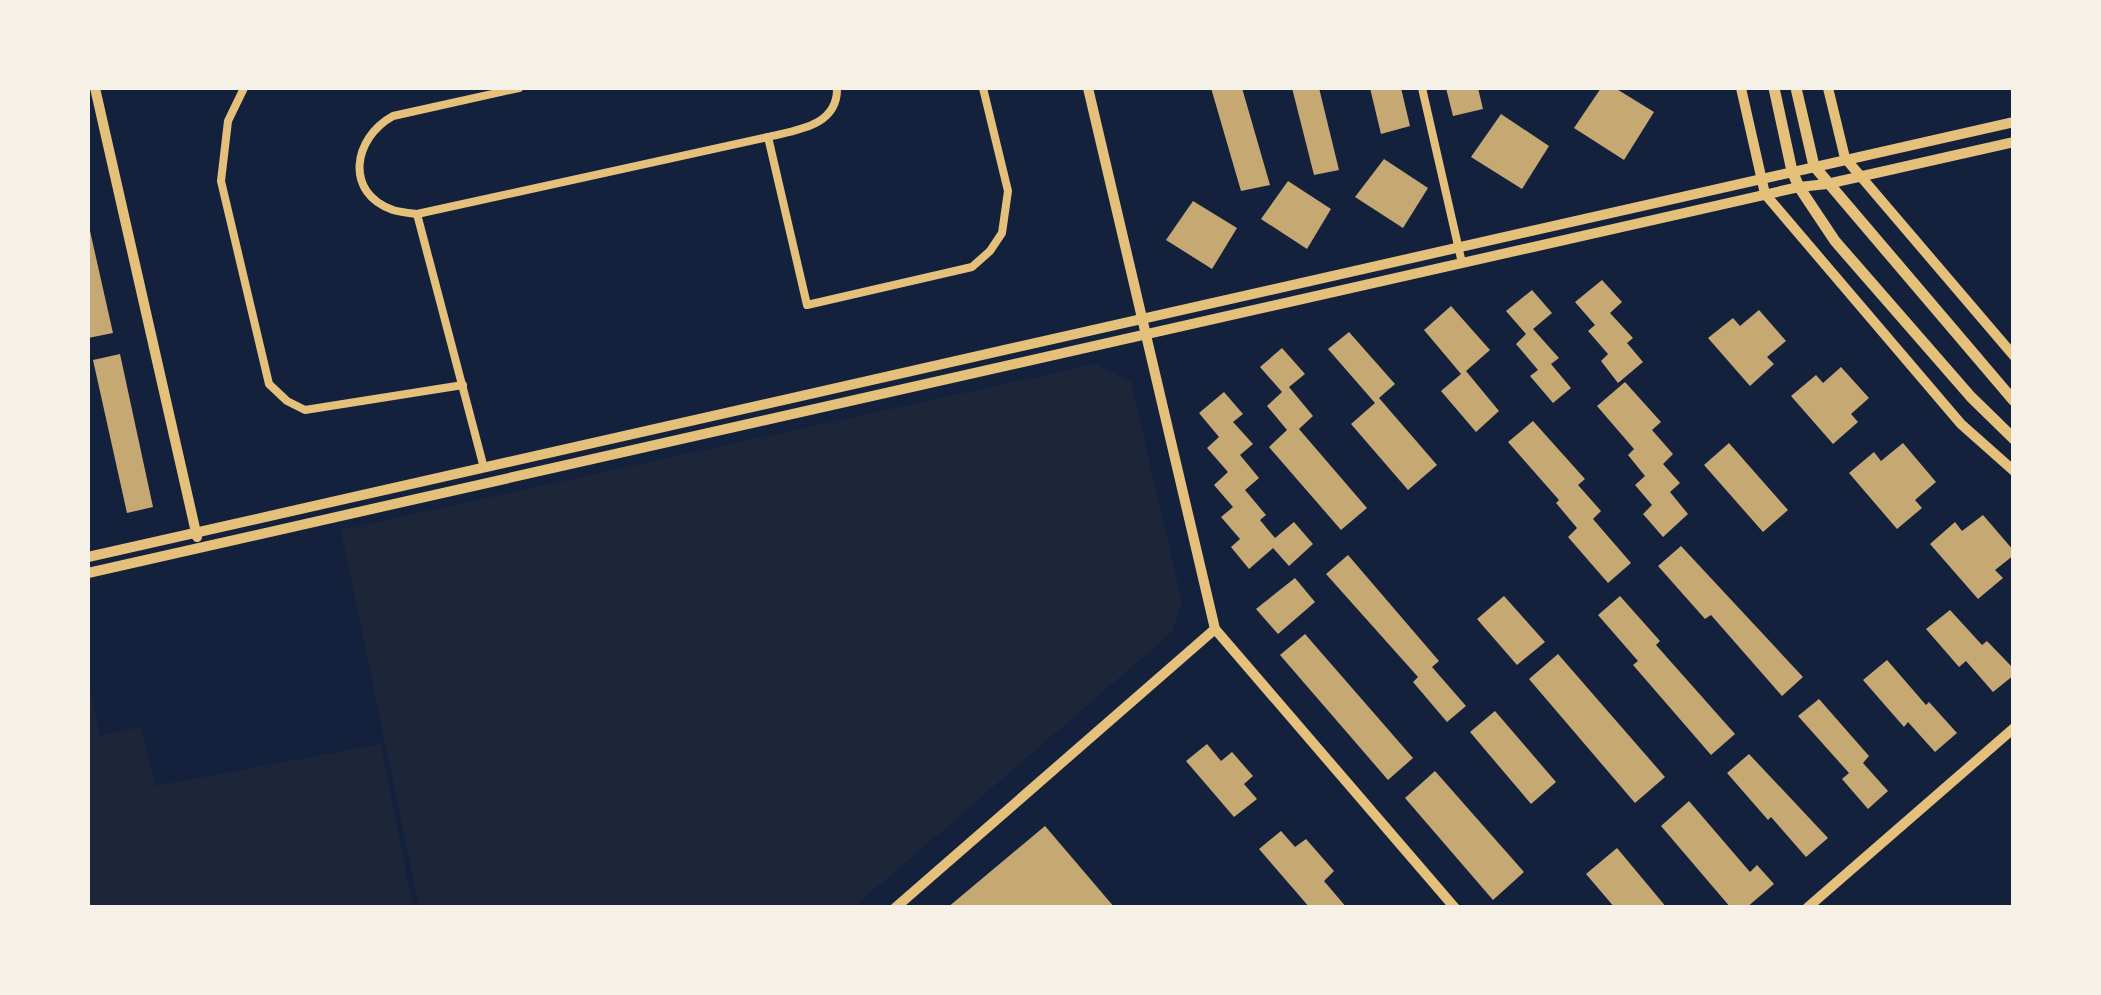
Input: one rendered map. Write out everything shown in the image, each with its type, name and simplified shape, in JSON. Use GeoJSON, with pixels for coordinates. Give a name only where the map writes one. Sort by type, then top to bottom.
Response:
{"type":"FeatureCollection","features":[{"type":"Feature","properties":{"kind":"main road"},"geometry":{"type":"LineString","coordinates":[[1774,88],[1792,171],[1835,241],[1970,397],[2014,440]]}},
{"type":"Feature","properties":{"kind":"main road"},"geometry":{"type":"LineString","coordinates":[[1796,88],[1814,166],[2014,400]]}},
{"type":"Feature","properties":{"kind":"street"},"geometry":{"type":"LineString","coordinates":[[96,88],[199,548]]}},
{"type":"Feature","properties":{"kind":"street"},"geometry":{"type":"LineString","coordinates":[[244,88],[228,121],[222,181],[270,384],[288,402],[306,410],[463,385]]}},
{"type":"Feature","properties":{"kind":"street"},"geometry":{"type":"LineString","coordinates":[[518,88],[483,91],[393,116],[378,124],[364,140],[358,165],[369,192],[389,209],[417,214],[768,137],[813,126],[829,114],[837,88]]}},
{"type":"Feature","properties":{"kind":"street"},"geometry":{"type":"LineString","coordinates":[[768,137],[807,305],[926,279],[972,267],[1002,233],[1008,191],[983,88]]}},
{"type":"Feature","properties":{"kind":"street"},"geometry":{"type":"LineString","coordinates":[[1088,88],[1215,629],[1455,908]]}},
{"type":"Feature","properties":{"kind":"street"},"geometry":{"type":"LineString","coordinates":[[1422,88],[1462,263]]}},
{"type":"Feature","properties":{"kind":"street"},"geometry":{"type":"LineString","coordinates":[[1741,88],[1766,194],[1961,424],[2014,471]]}},
{"type":"Feature","properties":{"kind":"street"},"geometry":{"type":"LineString","coordinates":[[1828,88],[1845,158],[2014,356]]}},
{"type":"Feature","properties":{"kind":"street"},"geometry":{"type":"LineString","coordinates":[[88,557],[2014,122]]}},
{"type":"Feature","properties":{"kind":"street"},"geometry":{"type":"LineString","coordinates":[[88,574],[1766,194],[2014,142]]}},
{"type":"Feature","properties":{"kind":"street"},"geometry":{"type":"LineString","coordinates":[[417,214],[484,468]]}},
{"type":"Feature","properties":{"kind":"street"},"geometry":{"type":"LineString","coordinates":[[896,908],[1215,629]]}},
{"type":"Feature","properties":{"kind":"street"},"geometry":{"type":"LineString","coordinates":[[1807,908],[2014,728]]}},
{"type":"Feature","properties":{"kind":"shaded area"},"geometry":{"type":"Polygon","coordinates":[[[1095,364],[1131,382],[1182,602],[1172,632],[854,907],[419,907],[341,530],[1095,364]]]}},
{"type":"Feature","properties":{"kind":"shaded area"},"geometry":{"type":"Polygon","coordinates":[[[88,681],[100,736],[141,727],[155,786],[381,744],[413,907],[88,907],[88,681]]]}},
{"type":"Feature","properties":{"kind":"building"},"geometry":{"type":"Polygon","coordinates":[[[1211,88],[1242,88],[1270,185],[1241,191],[1211,88]]]}},
{"type":"Feature","properties":{"kind":"building"},"geometry":{"type":"Polygon","coordinates":[[[1292,88],[1319,88],[1339,170],[1314,175],[1292,88]]]}},
{"type":"Feature","properties":{"kind":"building"},"geometry":{"type":"Polygon","coordinates":[[[1370,88],[1401,88],[1410,126],[1381,134],[1370,88]]]}},
{"type":"Feature","properties":{"kind":"building"},"geometry":{"type":"Polygon","coordinates":[[[1446,88],[1478,88],[1483,109],[1453,116],[1446,88]]]}},
{"type":"Feature","properties":{"kind":"building"},"geometry":{"type":"Polygon","coordinates":[[[1601,88],[1615,88],[1654,112],[1624,160],[1574,128],[1601,88]]]}},
{"type":"Feature","properties":{"kind":"building"},"geometry":{"type":"Polygon","coordinates":[[[1501,114],[1549,146],[1522,189],[1471,157],[1501,114]]]}},
{"type":"Feature","properties":{"kind":"building"},"geometry":{"type":"Polygon","coordinates":[[[1384,159],[1428,188],[1403,228],[1355,197],[1384,159]]]}},
{"type":"Feature","properties":{"kind":"building"},"geometry":{"type":"Polygon","coordinates":[[[1288,181],[1331,209],[1307,249],[1261,219],[1288,181]]]}},
{"type":"Feature","properties":{"kind":"building"},"geometry":{"type":"Polygon","coordinates":[[[1193,201],[1237,228],[1212,269],[1166,240],[1193,201]]]}},
{"type":"Feature","properties":{"kind":"building"},"geometry":{"type":"Polygon","coordinates":[[[88,222],[113,333],[88,338],[88,222]]]}},
{"type":"Feature","properties":{"kind":"building"},"geometry":{"type":"Polygon","coordinates":[[[1602,280],[1622,302],[1610,313],[1633,338],[1627,343],[1643,362],[1618,383],[1601,361],[1608,354],[1588,331],[1595,325],[1575,302],[1602,280]]]}},
{"type":"Feature","properties":{"kind":"building"},"geometry":{"type":"Polygon","coordinates":[[[1532,290],[1552,313],[1533,329],[1559,358],[1551,364],[1571,388],[1553,403],[1530,376],[1538,370],[1516,344],[1526,334],[1506,311],[1532,290]]]}},
{"type":"Feature","properties":{"kind":"building"},"geometry":{"type":"Polygon","coordinates":[[[1451,306],[1490,350],[1466,371],[1499,411],[1476,432],[1441,391],[1461,374],[1424,330],[1451,306]]]}},
{"type":"Feature","properties":{"kind":"building"},"geometry":{"type":"Polygon","coordinates":[[[1759,310],[1786,341],[1767,357],[1774,364],[1750,386],[1708,338],[1733,318],[1740,326],[1759,310]]]}},
{"type":"Feature","properties":{"kind":"building"},"geometry":{"type":"Polygon","coordinates":[[[1349,332],[1395,384],[1379,398],[1437,465],[1408,490],[1351,424],[1375,403],[1328,349],[1349,332]]]}},
{"type":"Feature","properties":{"kind":"building"},"geometry":{"type":"Polygon","coordinates":[[[1282,348],[1305,374],[1289,387],[1313,416],[1299,429],[1367,508],[1341,530],[1269,447],[1287,430],[1267,406],[1282,392],[1260,367],[1282,348]]]}},
{"type":"Feature","properties":{"kind":"building"},"geometry":{"type":"Polygon","coordinates":[[[120,354],[153,507],[127,513],[93,360],[120,354]]]}},
{"type":"Feature","properties":{"kind":"building"},"geometry":{"type":"Polygon","coordinates":[[[1841,367],[1869,398],[1851,414],[1858,422],[1833,444],[1791,396],[1816,375],[1823,383],[1841,367]]]}},
{"type":"Feature","properties":{"kind":"building"},"geometry":{"type":"Polygon","coordinates":[[[1625,382],[1661,422],[1652,430],[1673,454],[1663,464],[1680,483],[1670,492],[1688,514],[1663,537],[1643,514],[1652,505],[1635,485],[1645,476],[1628,455],[1634,449],[1597,406],[1625,382]]]}},
{"type":"Feature","properties":{"kind":"building"},"geometry":{"type":"Polygon","coordinates":[[[1224,392],[1243,414],[1233,422],[1253,444],[1240,455],[1259,478],[1245,490],[1266,515],[1260,520],[1275,538],[1294,522],[1313,544],[1289,566],[1273,548],[1249,569],[1231,547],[1240,539],[1221,517],[1233,507],[1214,485],[1228,472],[1207,448],[1219,437],[1199,413],[1224,392]]]}},
{"type":"Feature","properties":{"kind":"building"},"geometry":{"type":"Polygon","coordinates":[[[1533,421],[1585,479],[1578,485],[1601,511],[1593,519],[1631,563],[1608,583],[1568,537],[1577,528],[1556,503],[1559,500],[1508,442],[1533,421]]]}},
{"type":"Feature","properties":{"kind":"building"},"geometry":{"type":"Polygon","coordinates":[[[1729,443],[1788,510],[1763,532],[1704,465],[1729,443]]]}},
{"type":"Feature","properties":{"kind":"building"},"geometry":{"type":"Polygon","coordinates":[[[1903,443],[1936,482],[1915,500],[1922,508],[1897,529],[1849,473],[1874,452],[1881,461],[1903,443]]]}},
{"type":"Feature","properties":{"kind":"building"},"geometry":{"type":"Polygon","coordinates":[[[1983,515],[2014,555],[1995,570],[2003,578],[1978,599],[1930,544],[1955,522],[1962,531],[1983,515]]]}},
{"type":"Feature","properties":{"kind":"building"},"geometry":{"type":"Polygon","coordinates":[[[1681,546],[1803,677],[1782,696],[1711,615],[1705,619],[1658,566],[1681,546]]]}},
{"type":"Feature","properties":{"kind":"building"},"geometry":{"type":"Polygon","coordinates":[[[1348,555],[1439,661],[1432,667],[1466,706],[1447,722],[1413,682],[1418,677],[1326,574],[1348,555]]]}},
{"type":"Feature","properties":{"kind":"building"},"geometry":{"type":"Polygon","coordinates":[[[1295,578],[1315,602],[1278,634],[1256,609],[1295,578]]]}},
{"type":"Feature","properties":{"kind":"building"},"geometry":{"type":"Polygon","coordinates":[[[1504,596],[1545,642],[1517,665],[1477,619],[1504,596]]]}},
{"type":"Feature","properties":{"kind":"building"},"geometry":{"type":"Polygon","coordinates":[[[1620,596],[1660,641],[1656,645],[1735,734],[1711,755],[1633,665],[1638,661],[1598,615],[1620,596]]]}},
{"type":"Feature","properties":{"kind":"building"},"geometry":{"type":"Polygon","coordinates":[[[1950,610],[1982,645],[1987,641],[2014,669],[2014,675],[1993,692],[1966,661],[1959,667],[1926,629],[1950,610]]]}},
{"type":"Feature","properties":{"kind":"building"},"geometry":{"type":"Polygon","coordinates":[[[1305,634],[1413,758],[1388,780],[1280,655],[1305,634]]]}},
{"type":"Feature","properties":{"kind":"building"},"geometry":{"type":"Polygon","coordinates":[[[1558,654],[1665,777],[1635,803],[1529,679],[1558,654]]]}},
{"type":"Feature","properties":{"kind":"building"},"geometry":{"type":"Polygon","coordinates":[[[1887,660],[1957,733],[1935,752],[1908,722],[1904,727],[1863,680],[1887,660]]]}},
{"type":"Feature","properties":{"kind":"building"},"geometry":{"type":"Polygon","coordinates":[[[1819,699],[1869,756],[1863,763],[1888,791],[1868,809],[1842,779],[1849,773],[1798,716],[1819,699]]]}},
{"type":"Feature","properties":{"kind":"building"},"geometry":{"type":"Polygon","coordinates":[[[1495,711],[1556,782],[1531,804],[1470,732],[1495,711]]]}},
{"type":"Feature","properties":{"kind":"building"},"geometry":{"type":"Polygon","coordinates":[[[1207,744],[1221,761],[1232,752],[1253,776],[1244,784],[1257,799],[1234,817],[1186,761],[1207,744]]]}},
{"type":"Feature","properties":{"kind":"building"},"geometry":{"type":"Polygon","coordinates":[[[1749,754],[1828,838],[1806,857],[1727,773],[1749,754]]]}},
{"type":"Feature","properties":{"kind":"building"},"geometry":{"type":"Polygon","coordinates":[[[1435,771],[1524,872],[1493,900],[1405,798],[1435,771]]]}},
{"type":"Feature","properties":{"kind":"building"},"geometry":{"type":"Polygon","coordinates":[[[1689,801],[1750,872],[1757,865],[1774,884],[1746,908],[1731,908],[1661,826],[1689,801]]]}},
{"type":"Feature","properties":{"kind":"building"},"geometry":{"type":"Polygon","coordinates":[[[1045,826],[1115,908],[947,908],[1045,826]]]}},
{"type":"Feature","properties":{"kind":"building"},"geometry":{"type":"Polygon","coordinates":[[[1281,831],[1295,847],[1306,839],[1334,871],[1324,881],[1347,908],[1310,908],[1259,849],[1281,831]]]}},
{"type":"Feature","properties":{"kind":"building"},"geometry":{"type":"Polygon","coordinates":[[[1617,848],[1667,908],[1615,908],[1586,874],[1617,848]]]}}]}
